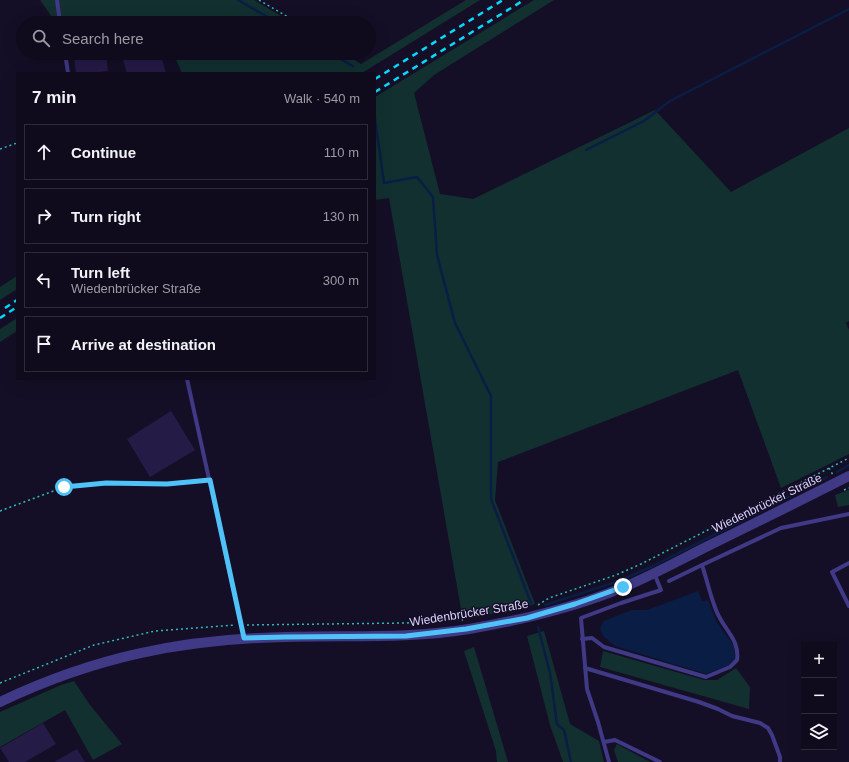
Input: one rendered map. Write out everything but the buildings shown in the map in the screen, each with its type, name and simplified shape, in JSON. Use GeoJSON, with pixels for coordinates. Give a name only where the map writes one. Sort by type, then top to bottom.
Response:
{"type":"FeatureCollection","features":[{"type":"Feature","properties":{"kind":"street","name":"Wiedenbrücker Straße"},"geometry":{"type":"LineString","coordinates":[[0,702],[59,676],[105,661],[144,651],[180,645],[244,638],[406,636],[466,629],[527,618],[575,604],[623,587],[849,476]]}},
{"type":"Feature","properties":{"kind":"lane"},"geometry":{"type":"LineString","coordinates":[[57,0],[59,16]]}},
{"type":"Feature","properties":{"kind":"lane"},"geometry":{"type":"LineString","coordinates":[[66,60],[68,72]]}},
{"type":"Feature","properties":{"kind":"lane"},"geometry":{"type":"LineString","coordinates":[[187,380],[244,638]]}},
{"type":"Feature","properties":{"kind":"lane"},"geometry":{"type":"LineString","coordinates":[[669,581],[781,528],[849,514]]}},
{"type":"Feature","properties":{"kind":"lane"},"geometry":{"type":"LineString","coordinates":[[849,563],[832,572],[849,606]]}},
{"type":"Feature","properties":{"kind":"lane"},"geometry":{"type":"LineString","coordinates":[[582,638],[592,638],[604,647],[706,677],[730,667],[737,660],[737,645],[720,619],[716,610],[702,565]]}},
{"type":"Feature","properties":{"kind":"lane"},"geometry":{"type":"LineString","coordinates":[[610,762],[587,689],[581,618],[661,590],[654,573]]}},
{"type":"Feature","properties":{"kind":"lane"},"geometry":{"type":"LineString","coordinates":[[585,668],[699,702],[732,716],[760,723],[768,728],[772,735],[780,757],[780,762]]}},
{"type":"Feature","properties":{"kind":"lane"},"geometry":{"type":"LineString","coordinates":[[604,742],[615,740],[660,762]]}},
{"type":"Feature","properties":{"kind":"path"},"geometry":{"type":"LineString","coordinates":[[259,0],[286,16]]}},
{"type":"Feature","properties":{"kind":"path"},"geometry":{"type":"LineString","coordinates":[[0,149],[16,143]]}},
{"type":"Feature","properties":{"kind":"path"},"geometry":{"type":"LineString","coordinates":[[538,605],[549,598],[616,575],[640,564],[849,458]]}},
{"type":"Feature","properties":{"kind":"path"},"geometry":{"type":"LineString","coordinates":[[0,511],[64,487],[106,483],[167,484],[210,480]]}},
{"type":"Feature","properties":{"kind":"path"},"geometry":{"type":"LineString","coordinates":[[0,683],[94,645],[155,631],[241,625],[406,623],[454,619],[465,620]]}},
{"type":"Feature","properties":{"kind":"green space"},"geometry":{"type":"Polygon","coordinates":[[[40,0],[254,0],[281,16],[51,16],[40,0]]]}},
{"type":"Feature","properties":{"kind":"green space"},"geometry":{"type":"Polygon","coordinates":[[[466,0],[480,0],[364,72],[182,72],[176,60],[355,60],[361,64],[368,60],[376,60],[376,55],[466,0]]]}},
{"type":"Feature","properties":{"kind":"green space"},"geometry":{"type":"Polygon","coordinates":[[[534,0],[554,0],[434,75],[414,93],[440,194],[473,199],[655,110],[731,192],[849,128],[849,321],[846,323],[849,330],[849,454],[781,488],[738,370],[498,462],[495,500],[535,604],[471,618],[462,615],[389,198],[376,200],[376,96],[534,0]]]}},
{"type":"Feature","properties":{"kind":"green space"},"geometry":{"type":"Polygon","coordinates":[[[16,277],[16,290],[0,300],[0,287],[16,277]]]}},
{"type":"Feature","properties":{"kind":"green space"},"geometry":{"type":"Polygon","coordinates":[[[16,319],[16,332],[0,342],[0,329],[16,319]]]}},
{"type":"Feature","properties":{"kind":"green space"},"geometry":{"type":"Polygon","coordinates":[[[849,490],[849,505],[838,507],[835,495],[849,490]]]}},
{"type":"Feature","properties":{"kind":"green space"},"geometry":{"type":"Polygon","coordinates":[[[544,631],[570,724],[599,741],[604,762],[563,762],[550,725],[527,636],[544,631]]]}},
{"type":"Feature","properties":{"kind":"green space"},"geometry":{"type":"Polygon","coordinates":[[[474,647],[508,762],[497,762],[496,751],[464,651],[474,647]]]}},
{"type":"Feature","properties":{"kind":"green space"},"geometry":{"type":"Polygon","coordinates":[[[603,651],[704,680],[717,680],[736,668],[750,687],[749,709],[600,667],[603,651]]]}},
{"type":"Feature","properties":{"kind":"green space"},"geometry":{"type":"Polygon","coordinates":[[[74,681],[90,705],[122,744],[93,760],[65,710],[0,747],[0,712],[61,685],[74,681]]]}},
{"type":"Feature","properties":{"kind":"green space"},"geometry":{"type":"Polygon","coordinates":[[[617,744],[650,762],[618,762],[614,750],[617,744]]]}},
{"type":"Feature","properties":{"kind":"water"},"geometry":{"type":"Polygon","coordinates":[[[698,591],[702,601],[708,600],[717,623],[734,646],[735,659],[727,666],[706,674],[615,646],[603,636],[600,628],[604,621],[631,610],[647,610],[698,591]]]}},
{"type":"Feature","properties":{"kind":"waterway"},"geometry":{"type":"LineString","coordinates":[[238,0],[266,16]]}},
{"type":"Feature","properties":{"kind":"waterway"},"geometry":{"type":"LineString","coordinates":[[586,150],[644,121],[670,101],[849,9]]}},
{"type":"Feature","properties":{"kind":"waterway"},"geometry":{"type":"LineString","coordinates":[[342,60],[353,66]]}},
{"type":"Feature","properties":{"kind":"waterway"},"geometry":{"type":"LineString","coordinates":[[376,126],[384,183],[417,177],[433,197],[437,255],[455,323],[491,396],[491,499],[531,603]]}},
{"type":"Feature","properties":{"kind":"waterway"},"geometry":{"type":"LineString","coordinates":[[837,472],[849,465]]}},
{"type":"Feature","properties":{"kind":"waterway"},"geometry":{"type":"LineString","coordinates":[[545,605],[619,581],[653,566],[827,477]]}},
{"type":"Feature","properties":{"kind":"waterway"},"geometry":{"type":"LineString","coordinates":[[538,627],[550,673],[557,724],[564,730],[571,762]]}},
{"type":"Feature","properties":{"kind":"railway"},"geometry":{"type":"LineString","coordinates":[[376,78],[503,0]]}},
{"type":"Feature","properties":{"kind":"railway"},"geometry":{"type":"LineString","coordinates":[[376,91],[524,0]]}},
{"type":"Feature","properties":{"kind":"railway"},"geometry":{"type":"LineString","coordinates":[[5,308],[16,301]]}},
{"type":"Feature","properties":{"kind":"railway"},"geometry":{"type":"LineString","coordinates":[[0,318],[16,308]]}},
{"type":"Feature","properties":{"kind":"route"},"geometry":{"type":"LineString","coordinates":[[64,487],[106,483],[167,484],[210,480],[244,638],[406,636],[466,629],[527,618],[575,604],[623,587]]}}]}
